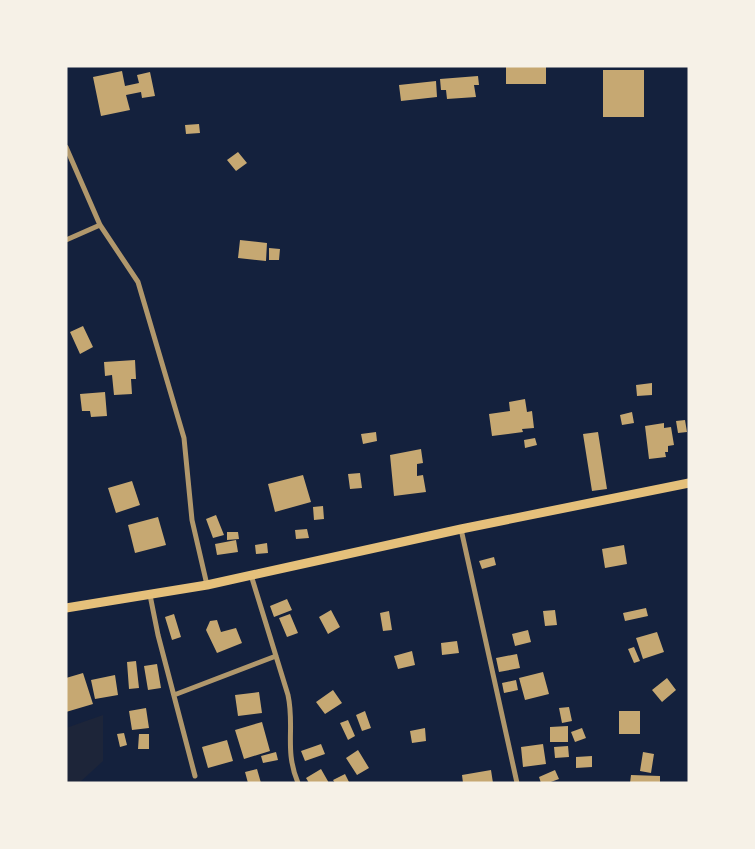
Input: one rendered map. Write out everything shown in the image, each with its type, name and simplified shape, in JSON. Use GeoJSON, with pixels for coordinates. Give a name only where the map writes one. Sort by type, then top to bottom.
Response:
{"type":"FeatureCollection","features":[{"type":"Feature","properties":{"kind":"main road"},"geometry":{"type":"LineString","coordinates":[[66,608],[208,585],[461,529],[689,483]]}},
{"type":"Feature","properties":{"kind":"street"},"geometry":{"type":"LineString","coordinates":[[66,147],[100,225],[138,282],[184,438],[192,520],[208,585]]}},
{"type":"Feature","properties":{"kind":"street"},"geometry":{"type":"LineString","coordinates":[[66,240],[100,225]]}},
{"type":"Feature","properties":{"kind":"street"},"geometry":{"type":"LineString","coordinates":[[461,529],[516,783]]}},
{"type":"Feature","properties":{"kind":"street"},"geometry":{"type":"LineString","coordinates":[[251,575],[291,707],[290,758],[298,783]]}},
{"type":"Feature","properties":{"kind":"street"},"geometry":{"type":"LineString","coordinates":[[150,594],[158,635],[196,776]]}},
{"type":"Feature","properties":{"kind":"street"},"geometry":{"type":"LineString","coordinates":[[174,695],[276,656]]}},
{"type":"Feature","properties":{"kind":"shaded area"},"geometry":{"type":"Polygon","coordinates":[[[103,715],[103,761],[79,783],[66,783],[66,728],[103,715]]]}},
{"type":"Feature","properties":{"kind":"building"},"geometry":{"type":"Polygon","coordinates":[[[506,66],[546,66],[546,84],[506,84],[506,66]]]}},
{"type":"Feature","properties":{"kind":"building"},"geometry":{"type":"Polygon","coordinates":[[[603,70],[644,70],[644,117],[603,117],[603,70]]]}},
{"type":"Feature","properties":{"kind":"building"},"geometry":{"type":"Polygon","coordinates":[[[122,71],[125,86],[139,83],[137,75],[150,72],[155,96],[142,98],[141,92],[126,95],[130,110],[101,116],[93,77],[122,71]]]}},
{"type":"Feature","properties":{"kind":"building"},"geometry":{"type":"Polygon","coordinates":[[[478,76],[479,85],[474,85],[476,97],[447,99],[446,90],[441,90],[440,79],[478,76]]]}},
{"type":"Feature","properties":{"kind":"building"},"geometry":{"type":"Polygon","coordinates":[[[436,81],[437,97],[401,101],[399,85],[436,81]]]}},
{"type":"Feature","properties":{"kind":"building"},"geometry":{"type":"Polygon","coordinates":[[[199,124],[200,133],[186,134],[185,125],[199,124]]]}},
{"type":"Feature","properties":{"kind":"building"},"geometry":{"type":"Polygon","coordinates":[[[238,152],[247,163],[236,171],[227,160],[238,152]]]}},
{"type":"Feature","properties":{"kind":"building"},"geometry":{"type":"Polygon","coordinates":[[[240,240],[267,243],[266,261],[238,258],[240,240]]]}},
{"type":"Feature","properties":{"kind":"building"},"geometry":{"type":"Polygon","coordinates":[[[269,248],[280,249],[279,260],[269,260],[269,248]]]}},
{"type":"Feature","properties":{"kind":"building"},"geometry":{"type":"Polygon","coordinates":[[[83,326],[93,347],[80,354],[70,332],[83,326]]]}},
{"type":"Feature","properties":{"kind":"building"},"geometry":{"type":"Polygon","coordinates":[[[135,360],[136,379],[131,379],[132,394],[114,395],[112,375],[105,376],[104,362],[135,360]]]}},
{"type":"Feature","properties":{"kind":"building"},"geometry":{"type":"Polygon","coordinates":[[[652,383],[652,395],[637,396],[636,385],[652,383]]]}},
{"type":"Feature","properties":{"kind":"building"},"geometry":{"type":"Polygon","coordinates":[[[105,392],[107,416],[91,417],[90,411],[82,411],[80,394],[105,392]]]}},
{"type":"Feature","properties":{"kind":"building"},"geometry":{"type":"Polygon","coordinates":[[[525,399],[527,412],[532,411],[534,428],[522,429],[523,432],[492,436],[489,414],[510,411],[509,402],[525,399]]]}},
{"type":"Feature","properties":{"kind":"building"},"geometry":{"type":"Polygon","coordinates":[[[632,412],[634,423],[622,425],[620,415],[632,412]]]}},
{"type":"Feature","properties":{"kind":"building"},"geometry":{"type":"Polygon","coordinates":[[[685,420],[687,432],[678,433],[676,421],[685,420]]]}},
{"type":"Feature","properties":{"kind":"building"},"geometry":{"type":"Polygon","coordinates":[[[664,423],[664,428],[671,427],[674,445],[668,446],[668,452],[665,452],[666,457],[649,459],[645,426],[664,423]]]}},
{"type":"Feature","properties":{"kind":"building"},"geometry":{"type":"Polygon","coordinates":[[[376,432],[377,441],[363,444],[361,434],[376,432]]]}},
{"type":"Feature","properties":{"kind":"building"},"geometry":{"type":"Polygon","coordinates":[[[598,432],[607,489],[592,491],[583,434],[598,432]]]}},
{"type":"Feature","properties":{"kind":"building"},"geometry":{"type":"Polygon","coordinates":[[[535,438],[537,445],[525,448],[524,440],[535,438]]]}},
{"type":"Feature","properties":{"kind":"building"},"geometry":{"type":"Polygon","coordinates":[[[421,449],[423,463],[417,464],[417,476],[423,475],[426,492],[394,496],[390,455],[421,449]]]}},
{"type":"Feature","properties":{"kind":"building"},"geometry":{"type":"Polygon","coordinates":[[[360,473],[362,488],[350,489],[348,474],[360,473]]]}},
{"type":"Feature","properties":{"kind":"building"},"geometry":{"type":"Polygon","coordinates":[[[303,475],[311,502],[275,512],[268,484],[303,475]]]}},
{"type":"Feature","properties":{"kind":"building"},"geometry":{"type":"Polygon","coordinates":[[[132,481],[140,505],[116,513],[108,488],[132,481]]]}},
{"type":"Feature","properties":{"kind":"building"},"geometry":{"type":"Polygon","coordinates":[[[323,506],[324,519],[314,520],[313,507],[323,506]]]}},
{"type":"Feature","properties":{"kind":"building"},"geometry":{"type":"Polygon","coordinates":[[[216,515],[224,535],[213,538],[206,519],[216,515]]]}},
{"type":"Feature","properties":{"kind":"building"},"geometry":{"type":"Polygon","coordinates":[[[158,517],[166,545],[135,553],[128,525],[158,517]]]}},
{"type":"Feature","properties":{"kind":"building"},"geometry":{"type":"Polygon","coordinates":[[[307,529],[309,538],[296,539],[295,530],[307,529]]]}},
{"type":"Feature","properties":{"kind":"building"},"geometry":{"type":"Polygon","coordinates":[[[227,532],[238,532],[239,539],[227,540],[227,532]]]}},
{"type":"Feature","properties":{"kind":"building"},"geometry":{"type":"Polygon","coordinates":[[[236,540],[238,552],[217,555],[215,544],[236,540]]]}},
{"type":"Feature","properties":{"kind":"building"},"geometry":{"type":"Polygon","coordinates":[[[267,543],[268,553],[256,554],[255,545],[267,543]]]}},
{"type":"Feature","properties":{"kind":"building"},"geometry":{"type":"Polygon","coordinates":[[[624,545],[627,564],[605,568],[602,549],[624,545]]]}},
{"type":"Feature","properties":{"kind":"building"},"geometry":{"type":"Polygon","coordinates":[[[494,557],[496,565],[482,569],[479,561],[494,557]]]}},
{"type":"Feature","properties":{"kind":"building"},"geometry":{"type":"Polygon","coordinates":[[[287,599],[292,610],[274,617],[270,606],[287,599]]]}},
{"type":"Feature","properties":{"kind":"building"},"geometry":{"type":"Polygon","coordinates":[[[646,608],[648,616],[625,621],[623,613],[646,608]]]}},
{"type":"Feature","properties":{"kind":"building"},"geometry":{"type":"Polygon","coordinates":[[[331,610],[340,627],[328,634],[319,617],[331,610]]]}},
{"type":"Feature","properties":{"kind":"building"},"geometry":{"type":"Polygon","coordinates":[[[555,610],[557,625],[545,626],[543,611],[555,610]]]}},
{"type":"Feature","properties":{"kind":"building"},"geometry":{"type":"Polygon","coordinates":[[[389,611],[392,630],[383,631],[380,613],[389,611]]]}},
{"type":"Feature","properties":{"kind":"building"},"geometry":{"type":"Polygon","coordinates":[[[174,614],[181,637],[172,640],[165,617],[174,614]]]}},
{"type":"Feature","properties":{"kind":"building"},"geometry":{"type":"Polygon","coordinates":[[[290,614],[298,633],[287,637],[279,618],[290,614]]]}},
{"type":"Feature","properties":{"kind":"building"},"geometry":{"type":"Polygon","coordinates":[[[217,620],[221,632],[236,628],[242,643],[217,653],[206,630],[210,621],[217,620]]]}},
{"type":"Feature","properties":{"kind":"building"},"geometry":{"type":"Polygon","coordinates":[[[528,630],[531,642],[515,646],[512,634],[528,630]]]}},
{"type":"Feature","properties":{"kind":"building"},"geometry":{"type":"Polygon","coordinates":[[[657,632],[664,652],[643,659],[636,638],[657,632]]]}},
{"type":"Feature","properties":{"kind":"building"},"geometry":{"type":"Polygon","coordinates":[[[457,641],[459,653],[442,655],[441,643],[457,641]]]}},
{"type":"Feature","properties":{"kind":"building"},"geometry":{"type":"Polygon","coordinates":[[[634,647],[640,661],[634,663],[628,649],[634,647]]]}},
{"type":"Feature","properties":{"kind":"building"},"geometry":{"type":"Polygon","coordinates":[[[412,651],[415,665],[398,669],[394,656],[412,651]]]}},
{"type":"Feature","properties":{"kind":"building"},"geometry":{"type":"Polygon","coordinates":[[[517,654],[520,668],[499,672],[496,658],[517,654]]]}},
{"type":"Feature","properties":{"kind":"building"},"geometry":{"type":"Polygon","coordinates":[[[136,661],[139,688],[129,689],[127,662],[136,661]]]}},
{"type":"Feature","properties":{"kind":"building"},"geometry":{"type":"Polygon","coordinates":[[[157,664],[161,688],[148,690],[144,666],[157,664]]]}},
{"type":"Feature","properties":{"kind":"building"},"geometry":{"type":"Polygon","coordinates":[[[543,672],[549,694],[525,700],[519,678],[543,672]]]}},
{"type":"Feature","properties":{"kind":"building"},"geometry":{"type":"Polygon","coordinates":[[[83,673],[93,704],[66,712],[66,678],[83,673]]]}},
{"type":"Feature","properties":{"kind":"building"},"geometry":{"type":"Polygon","coordinates":[[[115,675],[118,695],[95,699],[91,680],[115,675]]]}},
{"type":"Feature","properties":{"kind":"building"},"geometry":{"type":"Polygon","coordinates":[[[667,678],[676,690],[662,702],[652,690],[667,678]]]}},
{"type":"Feature","properties":{"kind":"building"},"geometry":{"type":"Polygon","coordinates":[[[516,680],[518,690],[504,693],[502,683],[516,680]]]}},
{"type":"Feature","properties":{"kind":"building"},"geometry":{"type":"Polygon","coordinates":[[[333,690],[342,703],[325,714],[316,702],[333,690]]]}},
{"type":"Feature","properties":{"kind":"building"},"geometry":{"type":"Polygon","coordinates":[[[259,692],[262,713],[238,716],[235,695],[259,692]]]}},
{"type":"Feature","properties":{"kind":"building"},"geometry":{"type":"Polygon","coordinates":[[[569,707],[572,721],[562,723],[559,708],[569,707]]]}},
{"type":"Feature","properties":{"kind":"building"},"geometry":{"type":"Polygon","coordinates":[[[146,708],[149,728],[132,730],[129,711],[146,708]]]}},
{"type":"Feature","properties":{"kind":"building"},"geometry":{"type":"Polygon","coordinates":[[[365,711],[371,728],[362,731],[356,715],[365,711]]]}},
{"type":"Feature","properties":{"kind":"building"},"geometry":{"type":"Polygon","coordinates":[[[619,711],[640,711],[640,734],[619,734],[619,711]]]}},
{"type":"Feature","properties":{"kind":"building"},"geometry":{"type":"Polygon","coordinates":[[[348,720],[355,736],[348,740],[340,723],[348,720]]]}},
{"type":"Feature","properties":{"kind":"building"},"geometry":{"type":"Polygon","coordinates":[[[262,722],[270,751],[244,759],[235,730],[262,722]]]}},
{"type":"Feature","properties":{"kind":"building"},"geometry":{"type":"Polygon","coordinates":[[[568,726],[568,742],[550,742],[550,727],[568,726]]]}},
{"type":"Feature","properties":{"kind":"building"},"geometry":{"type":"Polygon","coordinates":[[[425,728],[426,741],[412,743],[410,731],[425,728]]]}},
{"type":"Feature","properties":{"kind":"building"},"geometry":{"type":"Polygon","coordinates":[[[582,728],[586,738],[575,742],[571,732],[582,728]]]}},
{"type":"Feature","properties":{"kind":"building"},"geometry":{"type":"Polygon","coordinates":[[[124,733],[127,745],[120,747],[117,734],[124,733]]]}},
{"type":"Feature","properties":{"kind":"building"},"geometry":{"type":"Polygon","coordinates":[[[139,734],[149,734],[149,749],[138,749],[139,734]]]}},
{"type":"Feature","properties":{"kind":"building"},"geometry":{"type":"Polygon","coordinates":[[[227,740],[233,761],[208,768],[202,747],[227,740]]]}},
{"type":"Feature","properties":{"kind":"building"},"geometry":{"type":"Polygon","coordinates":[[[321,744],[325,754],[305,761],[301,751],[321,744]]]}},
{"type":"Feature","properties":{"kind":"building"},"geometry":{"type":"Polygon","coordinates":[[[543,744],[546,764],[523,767],[521,747],[543,744]]]}},
{"type":"Feature","properties":{"kind":"building"},"geometry":{"type":"Polygon","coordinates":[[[568,746],[569,757],[555,758],[554,747],[568,746]]]}},
{"type":"Feature","properties":{"kind":"building"},"geometry":{"type":"Polygon","coordinates":[[[358,750],[369,768],[357,775],[346,758],[358,750]]]}},
{"type":"Feature","properties":{"kind":"building"},"geometry":{"type":"Polygon","coordinates":[[[276,752],[278,760],[263,763],[261,756],[276,752]]]}},
{"type":"Feature","properties":{"kind":"building"},"geometry":{"type":"Polygon","coordinates":[[[643,752],[654,754],[651,773],[640,771],[643,752]]]}},
{"type":"Feature","properties":{"kind":"building"},"geometry":{"type":"Polygon","coordinates":[[[592,756],[592,767],[576,768],[576,757],[592,756]]]}},
{"type":"Feature","properties":{"kind":"building"},"geometry":{"type":"Polygon","coordinates":[[[257,769],[261,783],[248,783],[245,772],[257,769]]]}},
{"type":"Feature","properties":{"kind":"building"},"geometry":{"type":"Polygon","coordinates":[[[321,769],[329,783],[309,783],[306,778],[321,769]]]}},
{"type":"Feature","properties":{"kind":"building"},"geometry":{"type":"Polygon","coordinates":[[[491,770],[493,783],[463,783],[462,775],[491,770]]]}},
{"type":"Feature","properties":{"kind":"building"},"geometry":{"type":"Polygon","coordinates":[[[555,770],[559,779],[548,783],[541,783],[539,777],[555,770]]]}},
{"type":"Feature","properties":{"kind":"building"},"geometry":{"type":"Polygon","coordinates":[[[345,774],[349,782],[335,783],[333,780],[345,774]]]}},
{"type":"Feature","properties":{"kind":"building"},"geometry":{"type":"Polygon","coordinates":[[[631,775],[660,776],[660,783],[630,783],[631,775]]]}}]}
